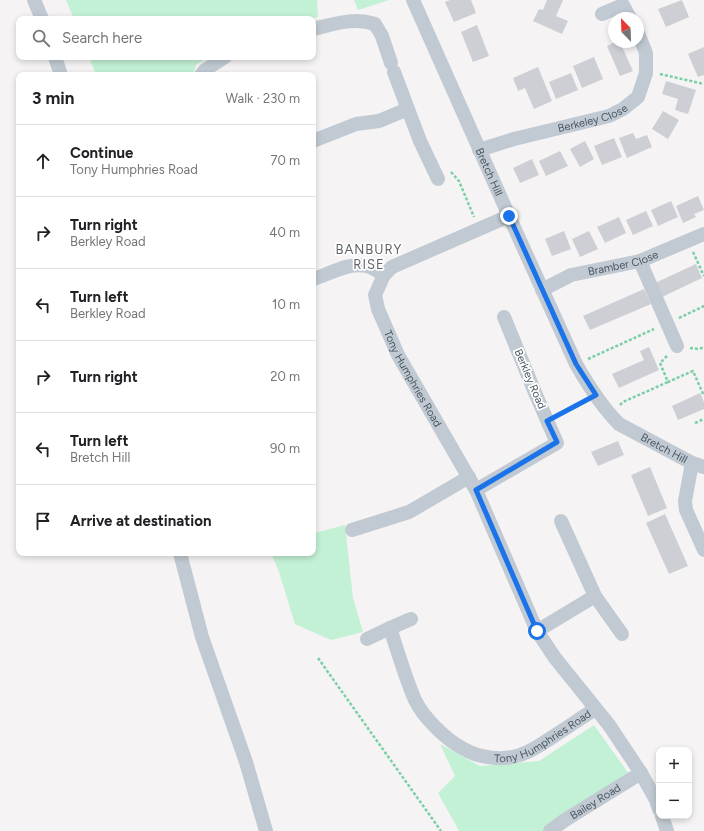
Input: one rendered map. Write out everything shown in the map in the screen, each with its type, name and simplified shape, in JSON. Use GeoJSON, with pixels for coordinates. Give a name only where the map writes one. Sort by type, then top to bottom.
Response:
{"type":"FeatureCollection","features":[{"type":"Feature","properties":{"kind":"street"},"geometry":{"type":"LineString","coordinates":[[34,0],[41,16]]}},
{"type":"Feature","properties":{"kind":"street","name":"Bretch Hill"},"geometry":{"type":"LineString","coordinates":[[413,0],[576,364],[611,416],[619,424],[698,465]]}},
{"type":"Feature","properties":{"kind":"street"},"geometry":{"type":"LineString","coordinates":[[602,14],[629,2],[630,12]]}},
{"type":"Feature","properties":{"kind":"street"},"geometry":{"type":"LineString","coordinates":[[316,28],[349,21],[364,21],[375,24],[382,36],[420,141],[438,179]]}},
{"type":"Feature","properties":{"kind":"street","name":"Berkeley Close"},"geometry":{"type":"LineString","coordinates":[[479,150],[514,139],[609,116],[623,109],[638,97],[646,71],[646,53],[644,48]]}},
{"type":"Feature","properties":{"kind":"street"},"geometry":{"type":"LineString","coordinates":[[56,60],[60,72]]}},
{"type":"Feature","properties":{"kind":"street"},"geometry":{"type":"LineString","coordinates":[[205,72],[221,60]]}},
{"type":"Feature","properties":{"kind":"street"},"geometry":{"type":"LineString","coordinates":[[316,140],[356,124],[379,122],[408,109]]}},
{"type":"Feature","properties":{"kind":"street"},"geometry":{"type":"LineString","coordinates":[[316,278],[344,267],[357,266],[368,266],[384,275],[392,268],[509,216]]}},
{"type":"Feature","properties":{"kind":"street","name":"Bramber Close"},"geometry":{"type":"LineString","coordinates":[[542,290],[571,275],[640,261],[704,234]]}},
{"type":"Feature","properties":{"kind":"street"},"geometry":{"type":"LineString","coordinates":[[640,261],[677,346]]}},
{"type":"Feature","properties":{"kind":"street","name":"Tony Humphries Road"},"geometry":{"type":"LineString","coordinates":[[384,275],[375,295],[378,309],[398,355],[476,490],[537,631],[555,658],[595,709],[533,750],[521,755],[511,758],[500,758],[481,755],[464,749],[438,729],[418,706],[390,628]]}},
{"type":"Feature","properties":{"kind":"street","name":"Berkley Road"},"geometry":{"type":"LineString","coordinates":[[476,490],[557,442],[504,317]]}},
{"type":"Feature","properties":{"kind":"street"},"geometry":{"type":"LineString","coordinates":[[698,465],[685,501],[686,510],[704,550]]}},
{"type":"Feature","properties":{"kind":"street"},"geometry":{"type":"LineString","coordinates":[[352,530],[409,512],[469,477]]}},
{"type":"Feature","properties":{"kind":"street"},"geometry":{"type":"LineString","coordinates":[[561,522],[595,596],[622,634]]}},
{"type":"Feature","properties":{"kind":"street"},"geometry":{"type":"LineString","coordinates":[[181,556],[202,637],[246,762],[266,831]]}},
{"type":"Feature","properties":{"kind":"street"},"geometry":{"type":"LineString","coordinates":[[537,631],[595,596]]}},
{"type":"Feature","properties":{"kind":"street"},"geometry":{"type":"LineString","coordinates":[[367,639],[411,619]]}},
{"type":"Feature","properties":{"kind":"street"},"geometry":{"type":"LineString","coordinates":[[595,709],[609,726],[641,773],[656,800]]}},
{"type":"Feature","properties":{"kind":"street","name":"Bailey Road"},"geometry":{"type":"LineString","coordinates":[[550,831],[565,820],[641,773]]}},
{"type":"Feature","properties":{"kind":"street"},"geometry":{"type":"LineString","coordinates":[[663,819],[667,831]]}},
{"type":"Feature","properties":{"kind":"path"},"geometry":{"type":"LineString","coordinates":[[646,71],[704,84]]}},
{"type":"Feature","properties":{"kind":"path"},"geometry":{"type":"LineString","coordinates":[[576,364],[704,306]]}},
{"type":"Feature","properties":{"kind":"path"},"geometry":{"type":"LineString","coordinates":[[668,382],[660,363],[677,346]]}},
{"type":"Feature","properties":{"kind":"path"},"geometry":{"type":"LineString","coordinates":[[611,416],[623,402],[692,370],[704,396]]}},
{"type":"Feature","properties":{"kind":"path"},"geometry":{"type":"LineString","coordinates":[[547,421],[596,395]]}},
{"type":"Feature","properties":{"kind":"path"},"geometry":{"type":"LineString","coordinates":[[695,423],[704,419]]}},
{"type":"Feature","properties":{"kind":"path"},"geometry":{"type":"LineString","coordinates":[[318,658],[441,831]]}},
{"type":"Feature","properties":{"kind":"green space"},"geometry":{"type":"Polygon","coordinates":[[[66,0],[317,0],[318,17],[316,17],[316,16],[73,16],[66,0]]]}},
{"type":"Feature","properties":{"kind":"green space"},"geometry":{"type":"Polygon","coordinates":[[[354,0],[389,0],[358,10],[354,0]]]}},
{"type":"Feature","properties":{"kind":"green space"},"geometry":{"type":"Polygon","coordinates":[[[90,60],[204,60],[196,65],[194,72],[95,72],[90,60]]]}},
{"type":"Feature","properties":{"kind":"green space"},"geometry":{"type":"Polygon","coordinates":[[[345,525],[353,598],[363,632],[331,640],[295,624],[279,572],[272,556],[316,556],[316,533],[345,525]]]}},
{"type":"Feature","properties":{"kind":"green space"},"geometry":{"type":"Polygon","coordinates":[[[594,725],[629,774],[545,831],[459,831],[438,793],[455,776],[440,744],[480,766],[539,761],[594,725]]]}},
{"type":"Feature","properties":{"kind":"building"},"geometry":{"type":"Polygon","coordinates":[[[450,0],[471,0],[476,13],[454,22],[445,2],[450,0]]]}},
{"type":"Feature","properties":{"kind":"building"},"geometry":{"type":"Polygon","coordinates":[[[547,0],[563,0],[556,16],[568,21],[562,34],[533,21],[539,9],[543,10],[547,0]]]}},
{"type":"Feature","properties":{"kind":"building"},"geometry":{"type":"Polygon","coordinates":[[[682,0],[689,17],[666,27],[658,9],[682,0]]]}},
{"type":"Feature","properties":{"kind":"building"},"geometry":{"type":"Polygon","coordinates":[[[477,25],[489,56],[473,62],[461,32],[477,25]]]}},
{"type":"Feature","properties":{"kind":"building"},"geometry":{"type":"Polygon","coordinates":[[[607,46],[608,48],[623,48],[633,71],[620,76],[607,46]]]}},
{"type":"Feature","properties":{"kind":"building"},"geometry":{"type":"Polygon","coordinates":[[[704,47],[704,75],[698,77],[688,54],[704,47]]]}},
{"type":"Feature","properties":{"kind":"building"},"geometry":{"type":"Polygon","coordinates":[[[594,57],[603,79],[582,88],[573,66],[594,57]]]}},
{"type":"Feature","properties":{"kind":"building"},"geometry":{"type":"Polygon","coordinates":[[[538,67],[552,101],[534,109],[525,88],[518,91],[513,78],[538,67]]]}},
{"type":"Feature","properties":{"kind":"building"},"geometry":{"type":"Polygon","coordinates":[[[571,73],[578,90],[556,99],[549,82],[571,73]]]}},
{"type":"Feature","properties":{"kind":"building"},"geometry":{"type":"Polygon","coordinates":[[[666,81],[696,90],[688,114],[675,110],[678,99],[662,94],[666,81]]]}},
{"type":"Feature","properties":{"kind":"building"},"geometry":{"type":"Polygon","coordinates":[[[663,111],[679,120],[668,139],[652,129],[663,111]]]}},
{"type":"Feature","properties":{"kind":"building"},"geometry":{"type":"Polygon","coordinates":[[[633,133],[636,139],[647,135],[652,147],[627,158],[619,138],[633,133]]]}},
{"type":"Feature","properties":{"kind":"building"},"geometry":{"type":"Polygon","coordinates":[[[614,138],[622,157],[602,165],[594,146],[614,138]]]}},
{"type":"Feature","properties":{"kind":"building"},"geometry":{"type":"Polygon","coordinates":[[[585,141],[594,159],[580,167],[570,149],[585,141]]]}},
{"type":"Feature","properties":{"kind":"building"},"geometry":{"type":"Polygon","coordinates":[[[560,151],[568,166],[546,176],[539,161],[560,151]]]}},
{"type":"Feature","properties":{"kind":"building"},"geometry":{"type":"Polygon","coordinates":[[[532,159],[539,175],[520,183],[513,168],[532,159]]]}},
{"type":"Feature","properties":{"kind":"building"},"geometry":{"type":"Polygon","coordinates":[[[698,196],[704,210],[694,214],[696,217],[683,223],[676,206],[698,196]]]}},
{"type":"Feature","properties":{"kind":"building"},"geometry":{"type":"Polygon","coordinates":[[[671,201],[678,217],[658,226],[651,210],[671,201]]]}},
{"type":"Feature","properties":{"kind":"building"},"geometry":{"type":"Polygon","coordinates":[[[646,211],[653,226],[633,235],[626,220],[646,211]]]}},
{"type":"Feature","properties":{"kind":"building"},"geometry":{"type":"Polygon","coordinates":[[[619,217],[626,233],[605,243],[597,227],[619,217]]]}},
{"type":"Feature","properties":{"kind":"building"},"geometry":{"type":"Polygon","coordinates":[[[564,231],[571,249],[552,256],[545,239],[564,231]]]}},
{"type":"Feature","properties":{"kind":"building"},"geometry":{"type":"Polygon","coordinates":[[[589,231],[598,249],[580,257],[572,239],[589,231]]]}},
{"type":"Feature","properties":{"kind":"building"},"geometry":{"type":"Polygon","coordinates":[[[696,264],[702,278],[662,297],[655,283],[696,264]]]}},
{"type":"Feature","properties":{"kind":"building"},"geometry":{"type":"Polygon","coordinates":[[[644,289],[651,304],[590,330],[583,316],[644,289]]]}},
{"type":"Feature","properties":{"kind":"building"},"geometry":{"type":"Polygon","coordinates":[[[649,347],[659,370],[619,388],[612,374],[644,360],[640,351],[649,347]]]}},
{"type":"Feature","properties":{"kind":"building"},"geometry":{"type":"Polygon","coordinates":[[[700,393],[704,402],[704,409],[678,420],[672,406],[700,393]]]}},
{"type":"Feature","properties":{"kind":"building"},"geometry":{"type":"Polygon","coordinates":[[[618,441],[624,455],[598,466],[591,452],[618,441]]]}},
{"type":"Feature","properties":{"kind":"building"},"geometry":{"type":"Polygon","coordinates":[[[650,467],[667,508],[648,516],[631,475],[650,467]]]}},
{"type":"Feature","properties":{"kind":"building"},"geometry":{"type":"Polygon","coordinates":[[[665,514],[688,566],[669,574],[646,523],[665,514]]]}},
{"type":"Feature","properties":{"kind":"district","name":"BANBURY RISE"},"geometry":{"type":"Point","coordinates":[369,256]}},
{"type":"Feature","properties":{"kind":"route"},"geometry":{"type":"LineString","coordinates":[[509,216],[576,364],[596,395],[547,421],[557,442],[476,490],[537,631]]}}]}
